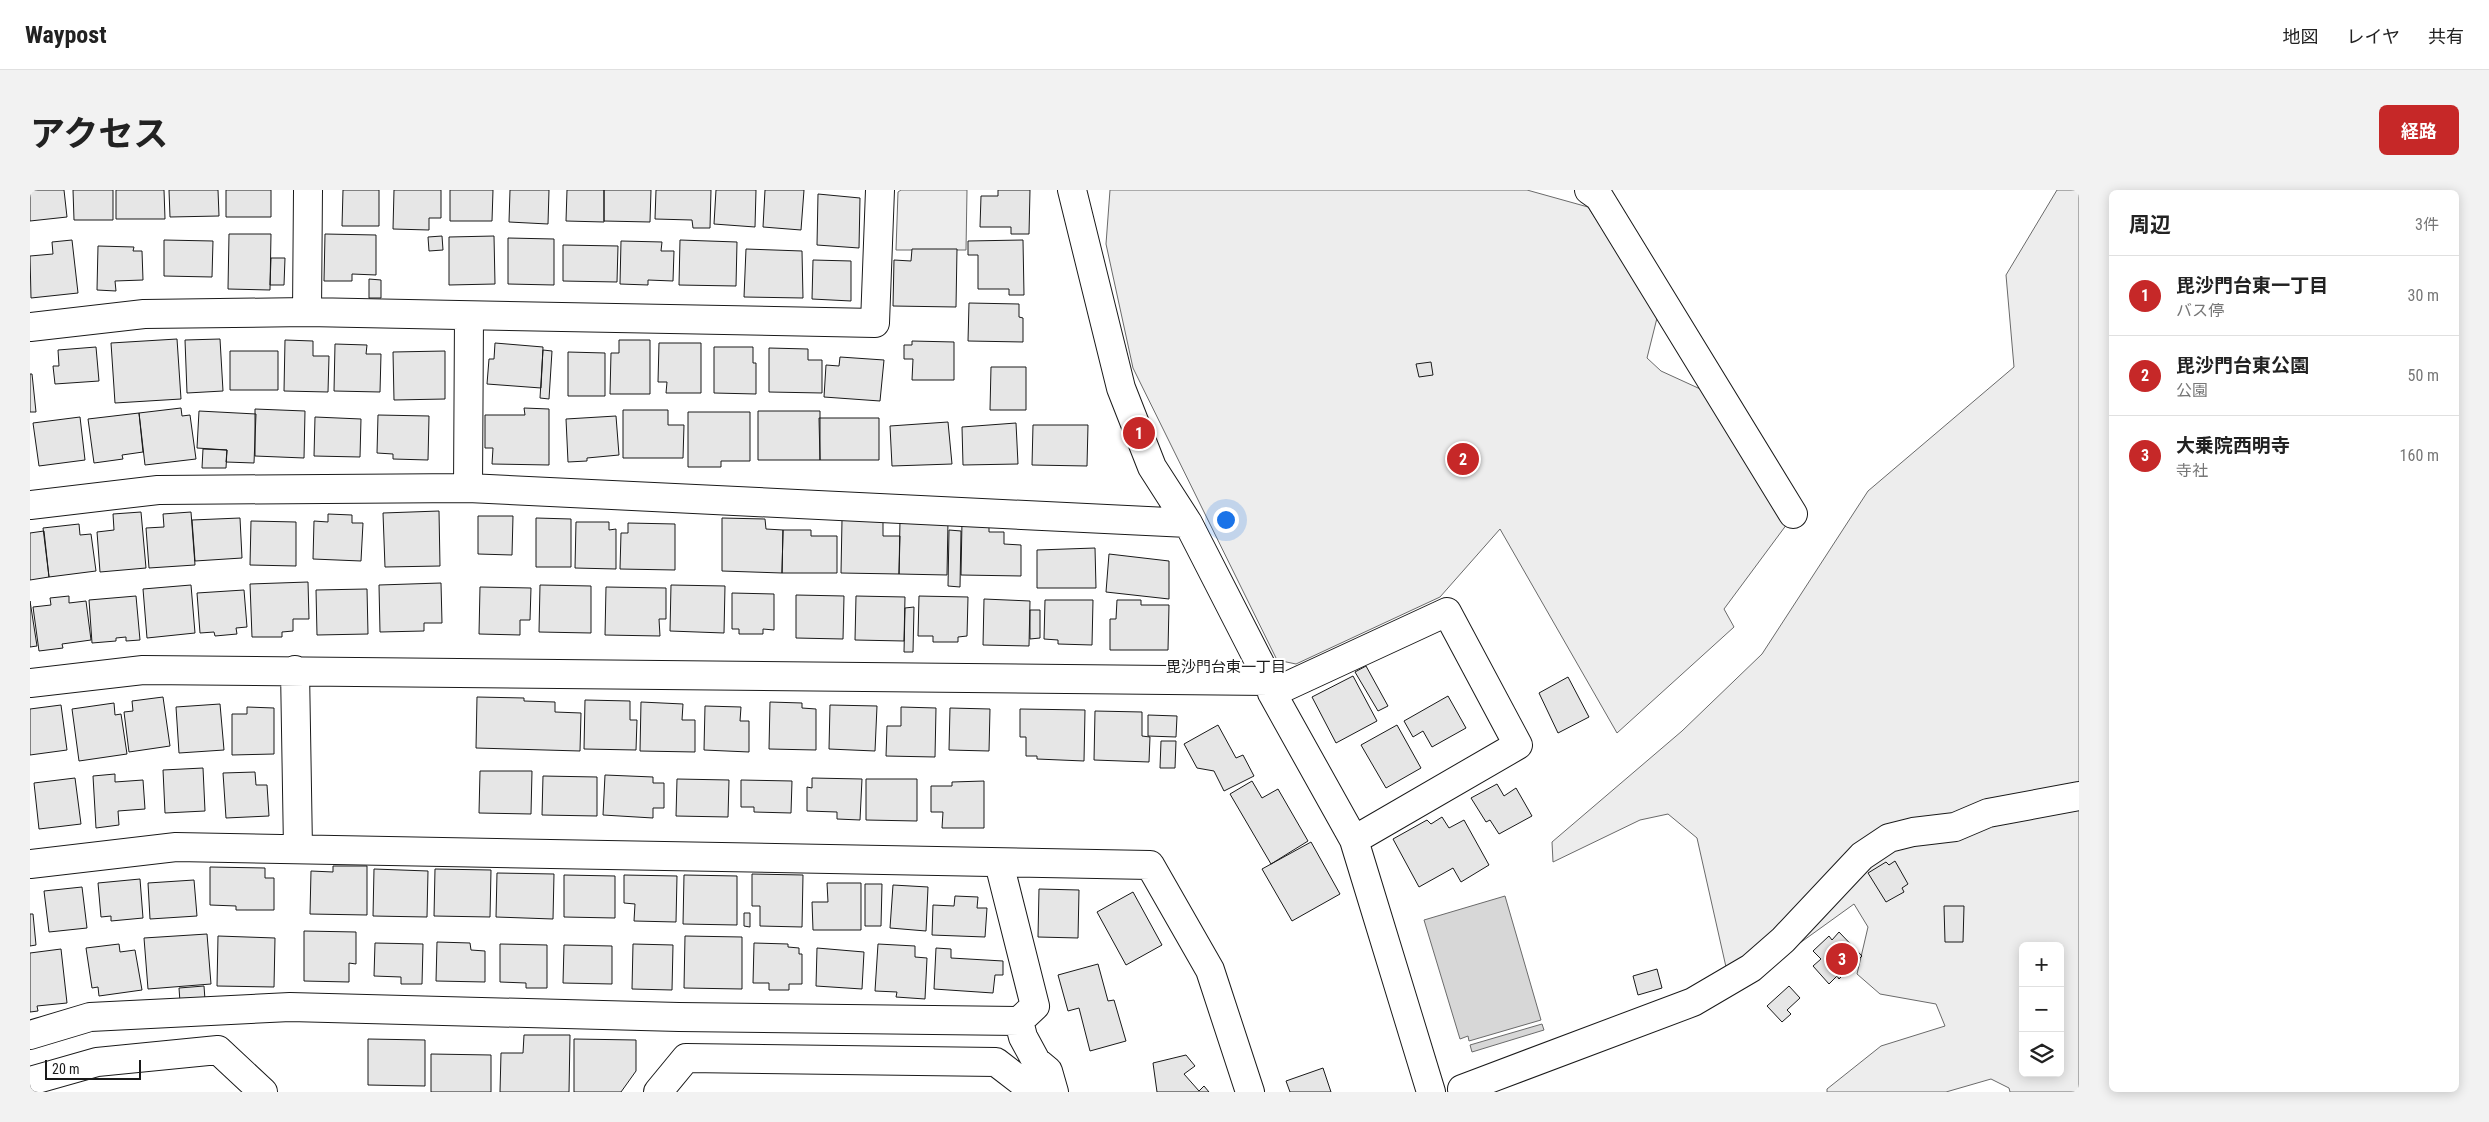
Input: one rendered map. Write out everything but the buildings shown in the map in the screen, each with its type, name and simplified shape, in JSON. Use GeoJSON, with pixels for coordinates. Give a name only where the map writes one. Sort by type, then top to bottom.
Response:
{"type":"FeatureCollection","features":[{"type":"Feature","properties":{"kind":"street"},"geometry":{"type":"LineString","coordinates":[[306,312],[308,190]]}},
{"type":"Feature","properties":{"kind":"street"},"geometry":{"type":"LineString","coordinates":[[30,327],[144,314],[306,312],[874,323],[880,190]]}},
{"type":"Feature","properties":{"kind":"street"},"geometry":{"type":"LineString","coordinates":[[1072,190],[1121,388],[1152,467],[1188,523],[1270,687],[1354,840],[1431,1092]]}},
{"type":"Feature","properties":{"kind":"street"},"geometry":{"type":"LineString","coordinates":[[1589,190],[1599,197],[1793,514]]}},
{"type":"Feature","properties":{"kind":"street"},"geometry":{"type":"LineString","coordinates":[[468,488],[469,316]]}},
{"type":"Feature","properties":{"kind":"street"},"geometry":{"type":"LineString","coordinates":[[30,505],[158,490],[468,488],[1188,523]]}},
{"type":"Feature","properties":{"kind":"street"},"geometry":{"type":"LineString","coordinates":[[30,683],[143,670],[295,670],[1270,687],[1447,612],[1518,745],[1354,840]]}},
{"type":"Feature","properties":{"kind":"street"},"geometry":{"type":"LineString","coordinates":[[295,670],[298,849]]}},
{"type":"Feature","properties":{"kind":"street"},"geometry":{"type":"LineString","coordinates":[[1462,1089],[1693,1002],[1726,984],[1751,968],[1783,940],[1862,856],[1889,838],[1913,832],[1955,827],[1988,813],[2079,796]]}},
{"type":"Feature","properties":{"kind":"street"},"geometry":{"type":"LineString","coordinates":[[30,864],[176,847],[1150,865],[1210,970],[1250,1092]]}},
{"type":"Feature","properties":{"kind":"street"},"geometry":{"type":"LineString","coordinates":[[30,1035],[90,1017],[290,1007],[679,1017],[1019,1021],[1035,1006],[999,863]]}},
{"type":"Feature","properties":{"kind":"street"},"geometry":{"type":"LineString","coordinates":[[1019,1021],[1023,1037],[1036,1061],[1048,1070],[1054,1092]]}},
{"type":"Feature","properties":{"kind":"street"},"geometry":{"type":"LineString","coordinates":[[30,1080],[96,1062],[218,1050],[263,1092]]}},
{"type":"Feature","properties":{"kind":"street"},"geometry":{"type":"LineString","coordinates":[[658,1092],[686,1058],[996,1062],[1034,1092]]}},
{"type":"Feature","properties":{"kind":"shaded area"},"geometry":{"type":"Polygon","coordinates":[[[901,190],[967,190],[966,250],[896,250],[898,192],[901,190]]]}},
{"type":"Feature","properties":{"kind":"shaded area"},"geometry":{"type":"Polygon","coordinates":[[[1110,190],[1527,190],[1588,207],[1658,314],[1647,358],[1661,371],[1709,393],[1787,524],[1724,609],[1734,627],[1617,733],[1500,529],[1440,597],[1296,664],[1277,660],[1133,368],[1106,244],[1110,190]]]}},
{"type":"Feature","properties":{"kind":"shaded area"},"geometry":{"type":"Polygon","coordinates":[[[2057,190],[2079,190],[2079,1092],[2010,1092],[2009,1088],[1991,1079],[1946,1092],[1827,1092],[1827,1089],[1881,1046],[1945,1026],[1936,1004],[1880,994],[1857,974],[1868,927],[1854,904],[1743,984],[1726,967],[1697,838],[1668,814],[1640,820],[1553,862],[1552,842],[1682,731],[1762,654],[1868,491],[2014,367],[2006,275],[2057,190]]]}},
{"type":"Feature","properties":{"kind":"shaded area"},"geometry":{"type":"Polygon","coordinates":[[[1505,896],[1541,1020],[1469,1041],[1468,1036],[1460,1039],[1424,920],[1505,896]]]}},
{"type":"Feature","properties":{"kind":"shaded area"},"geometry":{"type":"Polygon","coordinates":[[[1542,1024],[1544,1030],[1472,1052],[1470,1045],[1542,1024]]]}},
{"type":"Feature","properties":{"kind":"place","name":"毘沙門台東一丁目"},"geometry":{"type":"Point","coordinates":[1139,433]}},
{"type":"Feature","properties":{"kind":"place","name":"毘沙門台東公園"},"geometry":{"type":"Point","coordinates":[1463,459]}},
{"type":"Feature","properties":{"kind":"place","name":"大乗院西明寺"},"geometry":{"type":"Point","coordinates":[1842,959]}},
{"type":"Feature","properties":{"kind":"district","name":"毘沙門台東一丁目"},"geometry":{"type":"Point","coordinates":[1226,667]}}]}
